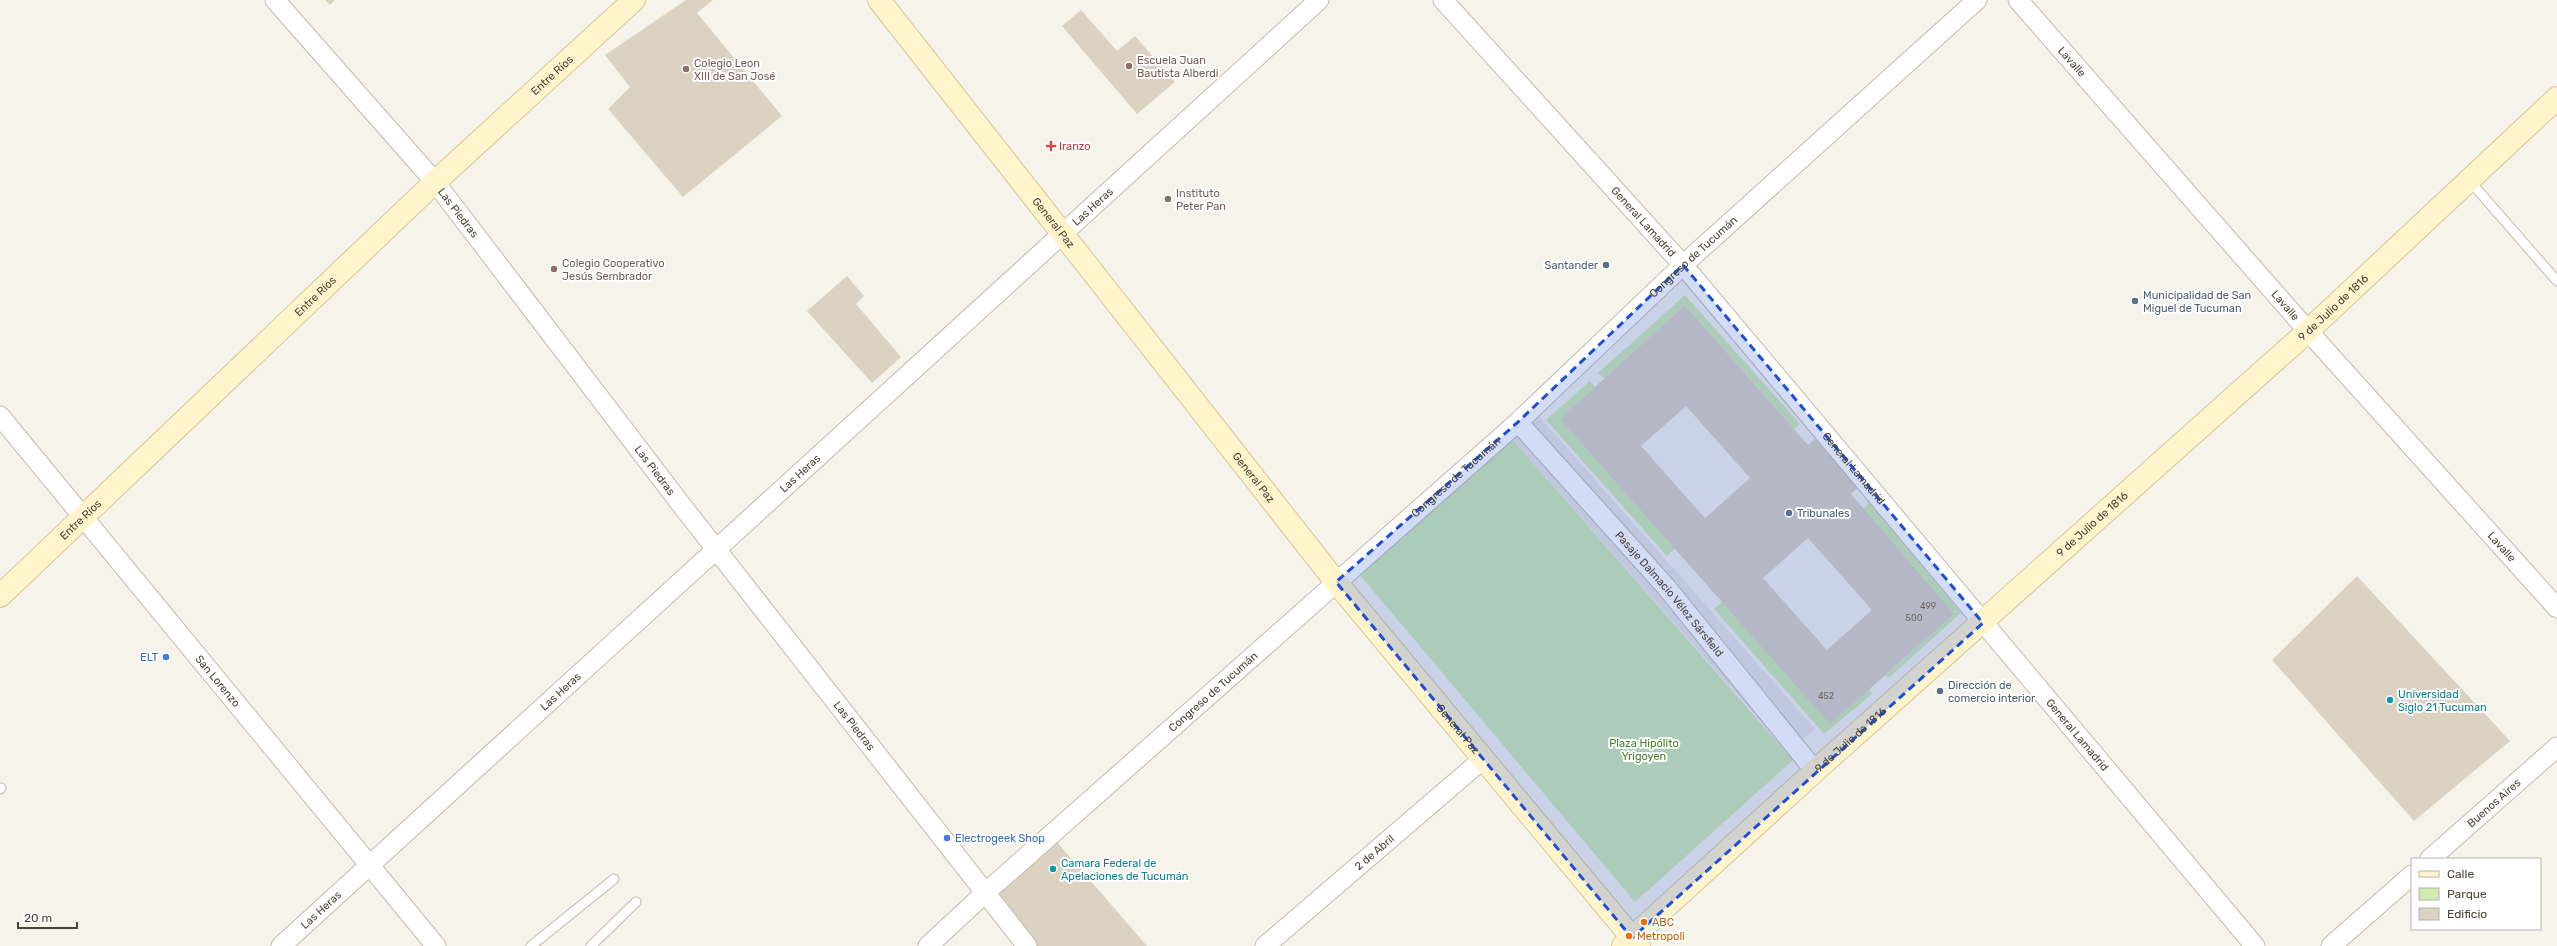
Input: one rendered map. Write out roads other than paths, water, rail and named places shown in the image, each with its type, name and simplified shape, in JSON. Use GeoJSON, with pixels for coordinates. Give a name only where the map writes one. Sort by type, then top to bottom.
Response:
{"type":"FeatureCollection","features":[{"type":"Feature","properties":{"kind":"street","name":"Las Piedras"},"geometry":{"type":"LineString","coordinates":[[275,0],[435,182],[984,894],[1027,946]]}},
{"type":"Feature","properties":{"kind":"street","name":"Entre Ríos"},"geometry":{"type":"LineString","coordinates":[[0,596],[83,519],[435,182],[634,0]]}},
{"type":"Feature","properties":{"kind":"street","name":"General Paz"},"geometry":{"type":"LineString","coordinates":[[879,0],[1064,233],[1336,582],[1483,759],[1631,943]]}},
{"type":"Feature","properties":{"kind":"street","name":"Las Heras"},"geometry":{"type":"LineString","coordinates":[[281,946],[1319,0]]}},
{"type":"Feature","properties":{"kind":"street","name":"General Lamadrid"},"geometry":{"type":"LineString","coordinates":[[1443,0],[1683,265],[2254,946]]}},
{"type":"Feature","properties":{"kind":"street","name":"Congreso de Tucumán"},"geometry":{"type":"LineString","coordinates":[[928,946],[984,894],[1518,422],[1683,265],[1976,0]]}},
{"type":"Feature","properties":{"kind":"street","name":"Lavalle"},"geometry":{"type":"LineString","coordinates":[[2018,0],[2308,331],[2557,608]]}},
{"type":"Feature","properties":{"kind":"street","name":"9 de Julio de 1816"},"geometry":{"type":"LineString","coordinates":[[1631,943],[1814,771],[1983,623],[2308,331],[2557,98]]}},
{"type":"Feature","properties":{"kind":"street","name":"San Lorenzo"},"geometry":{"type":"LineString","coordinates":[[0,416],[83,519],[436,946]]}},
{"type":"Feature","properties":{"kind":"street","name":"Pasaje Dalmacio Vélez Sársfield"},"geometry":{"type":"LineString","coordinates":[[1518,422],[1667,588],[1814,771]]}},
{"type":"Feature","properties":{"kind":"street","name":"Buenos Aires"},"geometry":{"type":"LineString","coordinates":[[2431,858],[2557,747]]}},
{"type":"Feature","properties":{"kind":"street","name":"2 de Abril"},"geometry":{"type":"LineString","coordinates":[[1265,946],[1483,759]]}},
{"type":"Feature","properties":{"kind":"street"},"geometry":{"type":"LineString","coordinates":[[2331,946],[2411,876]]}},
{"type":"Feature","properties":{"kind":"lane"},"geometry":{"type":"LineString","coordinates":[[2469,180],[2557,281]]}},
{"type":"Feature","properties":{"kind":"lane"},"geometry":{"type":"LineString","coordinates":[[531,946],[614,879]]}},
{"type":"Feature","properties":{"kind":"lane"},"geometry":{"type":"LineString","coordinates":[[591,946],[636,902]]}},
{"type":"Feature","properties":{"kind":"place","name":"Escuela Juan Bautista Alberdi"},"geometry":{"type":"Point","coordinates":[1129,66]}},
{"type":"Feature","properties":{"kind":"place","name":"Colegio Leon XIII de San José"},"geometry":{"type":"Point","coordinates":[686,69]}},
{"type":"Feature","properties":{"kind":"place","name":"Iranzo"},"geometry":{"type":"Point","coordinates":[1051,146]}},
{"type":"Feature","properties":{"kind":"place","name":"Instituto Peter Pan"},"geometry":{"type":"Point","coordinates":[1168,199]}},
{"type":"Feature","properties":{"kind":"place","name":"Santander"},"geometry":{"type":"Point","coordinates":[1606,265]}},
{"type":"Feature","properties":{"kind":"place","name":"Colegio Cooperativo Jesús Sembrador"},"geometry":{"type":"Point","coordinates":[554,269]}},
{"type":"Feature","properties":{"kind":"place","name":"Municipalidad de San Miguel de Tucuman"},"geometry":{"type":"Point","coordinates":[2135,301]}},
{"type":"Feature","properties":{"kind":"place","name":"Tribunales"},"geometry":{"type":"Point","coordinates":[1789,513]}},
{"type":"Feature","properties":{"kind":"place","name":"ELT"},"geometry":{"type":"Point","coordinates":[166,657]}},
{"type":"Feature","properties":{"kind":"place","name":"Dirección de comercio interior"},"geometry":{"type":"Point","coordinates":[1940,691]}},
{"type":"Feature","properties":{"kind":"place","name":"Universidad Siglo 21 Tucuman"},"geometry":{"type":"Point","coordinates":[2390,700]}},
{"type":"Feature","properties":{"kind":"place","name":"Electrogeek Shop"},"geometry":{"type":"Point","coordinates":[947,838]}},
{"type":"Feature","properties":{"kind":"place","name":"Camara Federal de Apelaciones de Tucumán"},"geometry":{"type":"Point","coordinates":[1053,869]}},
{"type":"Feature","properties":{"kind":"place","name":"ABC"},"geometry":{"type":"Point","coordinates":[1644,922]}},
{"type":"Feature","properties":{"kind":"place","name":"Metropoli"},"geometry":{"type":"Point","coordinates":[1629,936]}},
{"type":"Feature","properties":{"kind":"park label","name":"Plaza Hipólito Yrigoyen"},"geometry":{"type":"Point","coordinates":[1644,749]}}]}
